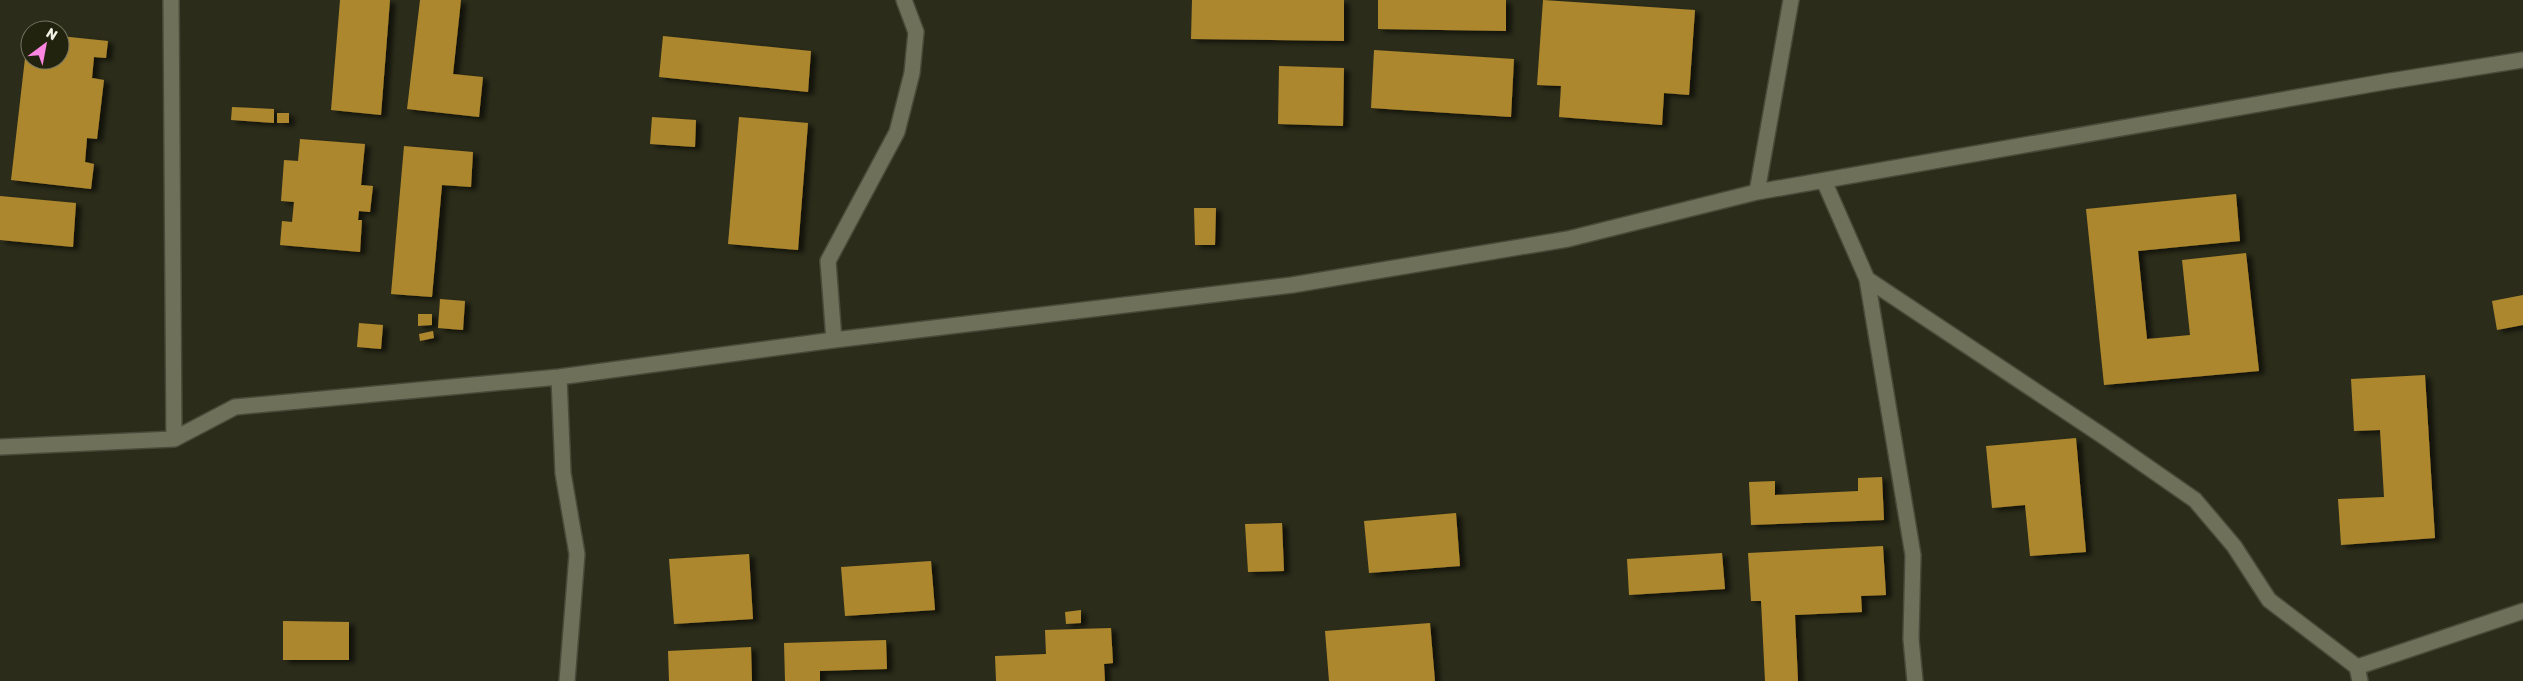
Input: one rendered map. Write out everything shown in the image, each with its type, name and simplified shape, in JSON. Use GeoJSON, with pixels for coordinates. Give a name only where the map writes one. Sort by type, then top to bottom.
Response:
{"type":"FeatureCollection","features":[{"type":"Feature","properties":{"kind":"street"},"geometry":{"type":"LineString","coordinates":[[171,0],[174,439]]}},
{"type":"Feature","properties":{"kind":"street"},"geometry":{"type":"LineString","coordinates":[[834,340],[828,261],[897,132],[912,73],[916,32],[904,0]]}},
{"type":"Feature","properties":{"kind":"street"},"geometry":{"type":"LineString","coordinates":[[1757,192],[1791,0]]}},
{"type":"Feature","properties":{"kind":"street"},"geometry":{"type":"LineString","coordinates":[[0,447],[174,439],[235,407],[558,377],[834,340],[1292,285],[1568,239],[1757,192],[2374,84],[2523,60]]}},
{"type":"Feature","properties":{"kind":"street"},"geometry":{"type":"LineString","coordinates":[[1824,181],[1867,279],[1913,555],[1911,639],[1915,681]]}},
{"type":"Feature","properties":{"kind":"street"},"geometry":{"type":"LineString","coordinates":[[1867,279],[2103,436],[2195,500],[2234,546],[2269,600],[2359,674],[2523,611]]}},
{"type":"Feature","properties":{"kind":"street"},"geometry":{"type":"LineString","coordinates":[[558,377],[564,473],[577,554],[567,681]]}},
{"type":"Feature","properties":{"kind":"building"},"geometry":{"type":"Polygon","coordinates":[[[340,0],[390,0],[381,115],[331,110],[340,0]]]}},
{"type":"Feature","properties":{"kind":"building"},"geometry":{"type":"Polygon","coordinates":[[[420,0],[461,0],[453,74],[483,77],[479,117],[407,109],[420,0]]]}},
{"type":"Feature","properties":{"kind":"building"},"geometry":{"type":"Polygon","coordinates":[[[1192,0],[1344,0],[1344,41],[1191,39],[1192,0]]]}},
{"type":"Feature","properties":{"kind":"building"},"geometry":{"type":"Polygon","coordinates":[[[1378,0],[1506,0],[1506,31],[1378,29],[1378,0]]]}},
{"type":"Feature","properties":{"kind":"building"},"geometry":{"type":"Polygon","coordinates":[[[1543,0],[1695,10],[1689,95],[1664,93],[1662,125],[1559,117],[1561,86],[1537,85],[1543,0]]]}},
{"type":"Feature","properties":{"kind":"building"},"geometry":{"type":"Polygon","coordinates":[[[663,36],[811,51],[808,92],[659,77],[663,36]]]}},
{"type":"Feature","properties":{"kind":"building"},"geometry":{"type":"Polygon","coordinates":[[[70,37],[108,41],[106,58],[94,57],[92,78],[104,80],[97,139],[87,138],[85,162],[94,164],[91,189],[11,180],[24,70],[70,70],[70,37]]]}},
{"type":"Feature","properties":{"kind":"building"},"geometry":{"type":"Polygon","coordinates":[[[1374,50],[1514,59],[1511,117],[1371,108],[1374,50]]]}},
{"type":"Feature","properties":{"kind":"building"},"geometry":{"type":"Polygon","coordinates":[[[1279,66],[1344,68],[1343,126],[1278,124],[1279,66]]]}},
{"type":"Feature","properties":{"kind":"building"},"geometry":{"type":"Polygon","coordinates":[[[232,107],[274,109],[274,123],[231,120],[232,107]]]}},
{"type":"Feature","properties":{"kind":"building"},"geometry":{"type":"Polygon","coordinates":[[[277,113],[289,113],[289,123],[277,123],[277,113]]]}},
{"type":"Feature","properties":{"kind":"building"},"geometry":{"type":"Polygon","coordinates":[[[652,117],[696,120],[695,147],[650,144],[652,117]]]}},
{"type":"Feature","properties":{"kind":"building"},"geometry":{"type":"Polygon","coordinates":[[[739,117],[808,123],[798,250],[728,244],[739,117]]]}},
{"type":"Feature","properties":{"kind":"building"},"geometry":{"type":"Polygon","coordinates":[[[300,139],[365,144],[361,185],[373,186],[370,212],[359,211],[358,220],[362,220],[360,252],[280,245],[282,221],[292,222],[294,202],[281,201],[284,160],[298,161],[300,139]]]}},
{"type":"Feature","properties":{"kind":"building"},"geometry":{"type":"Polygon","coordinates":[[[404,146],[473,152],[471,187],[442,185],[432,297],[391,294],[404,146]]]}},
{"type":"Feature","properties":{"kind":"building"},"geometry":{"type":"Polygon","coordinates":[[[2236,194],[2240,241],[2138,251],[2147,339],[2190,335],[2182,260],[2246,253],[2259,371],[2104,385],[2086,209],[2236,194]]]}},
{"type":"Feature","properties":{"kind":"building"},"geometry":{"type":"Polygon","coordinates":[[[0,196],[76,203],[73,247],[0,240],[0,196]]]}},
{"type":"Feature","properties":{"kind":"building"},"geometry":{"type":"Polygon","coordinates":[[[1194,208],[1216,208],[1215,245],[1195,245],[1194,208]]]}},
{"type":"Feature","properties":{"kind":"building"},"geometry":{"type":"Polygon","coordinates":[[[2523,295],[2523,325],[2497,330],[2492,301],[2523,295]]]}},
{"type":"Feature","properties":{"kind":"building"},"geometry":{"type":"Polygon","coordinates":[[[440,299],[465,301],[463,330],[438,328],[440,299]]]}},
{"type":"Feature","properties":{"kind":"building"},"geometry":{"type":"Polygon","coordinates":[[[418,314],[432,314],[432,325],[418,326],[418,314]]]}},
{"type":"Feature","properties":{"kind":"building"},"geometry":{"type":"Polygon","coordinates":[[[359,323],[383,325],[381,349],[357,347],[359,323]]]}},
{"type":"Feature","properties":{"kind":"building"},"geometry":{"type":"Polygon","coordinates":[[[433,331],[434,338],[420,341],[419,334],[433,331]]]}},
{"type":"Feature","properties":{"kind":"building"},"geometry":{"type":"Polygon","coordinates":[[[2425,375],[2435,538],[2341,545],[2338,499],[2384,497],[2380,430],[2354,431],[2351,379],[2425,375]]]}},
{"type":"Feature","properties":{"kind":"building"},"geometry":{"type":"Polygon","coordinates":[[[2076,438],[2086,552],[2030,556],[2025,505],[1992,508],[1986,446],[2076,438]]]}},
{"type":"Feature","properties":{"kind":"building"},"geometry":{"type":"Polygon","coordinates":[[[1882,477],[1884,520],[1751,525],[1749,482],[1775,481],[1775,495],[1858,491],[1858,478],[1882,477]]]}},
{"type":"Feature","properties":{"kind":"building"},"geometry":{"type":"Polygon","coordinates":[[[1456,513],[1460,566],[1369,573],[1364,521],[1456,513]]]}},
{"type":"Feature","properties":{"kind":"building"},"geometry":{"type":"Polygon","coordinates":[[[1282,523],[1284,571],[1248,572],[1245,524],[1282,523]]]}},
{"type":"Feature","properties":{"kind":"building"},"geometry":{"type":"Polygon","coordinates":[[[1883,546],[1886,595],[1861,596],[1862,612],[1795,615],[1798,681],[1765,681],[1761,601],[1751,601],[1748,553],[1883,546]]]}},
{"type":"Feature","properties":{"kind":"building"},"geometry":{"type":"Polygon","coordinates":[[[1722,553],[1725,589],[1629,595],[1627,559],[1722,553]]]}},
{"type":"Feature","properties":{"kind":"building"},"geometry":{"type":"Polygon","coordinates":[[[749,554],[753,619],[674,624],[669,559],[749,554]]]}},
{"type":"Feature","properties":{"kind":"building"},"geometry":{"type":"Polygon","coordinates":[[[931,561],[935,610],[845,616],[841,567],[931,561]]]}},
{"type":"Feature","properties":{"kind":"building"},"geometry":{"type":"Polygon","coordinates":[[[1081,610],[1081,623],[1066,624],[1065,612],[1081,610]]]}},
{"type":"Feature","properties":{"kind":"building"},"geometry":{"type":"Polygon","coordinates":[[[283,621],[349,622],[349,660],[283,660],[283,621]]]}},
{"type":"Feature","properties":{"kind":"building"},"geometry":{"type":"Polygon","coordinates":[[[1430,623],[1435,681],[1329,681],[1325,631],[1430,623]]]}},
{"type":"Feature","properties":{"kind":"building"},"geometry":{"type":"Polygon","coordinates":[[[1111,628],[1113,663],[1104,664],[1105,681],[996,681],[995,656],[1046,654],[1045,630],[1111,628]]]}},
{"type":"Feature","properties":{"kind":"building"},"geometry":{"type":"Polygon","coordinates":[[[886,640],[887,669],[820,671],[820,681],[785,681],[784,643],[886,640]]]}},
{"type":"Feature","properties":{"kind":"building"},"geometry":{"type":"Polygon","coordinates":[[[751,647],[752,681],[669,681],[668,651],[751,647]]]}}]}
